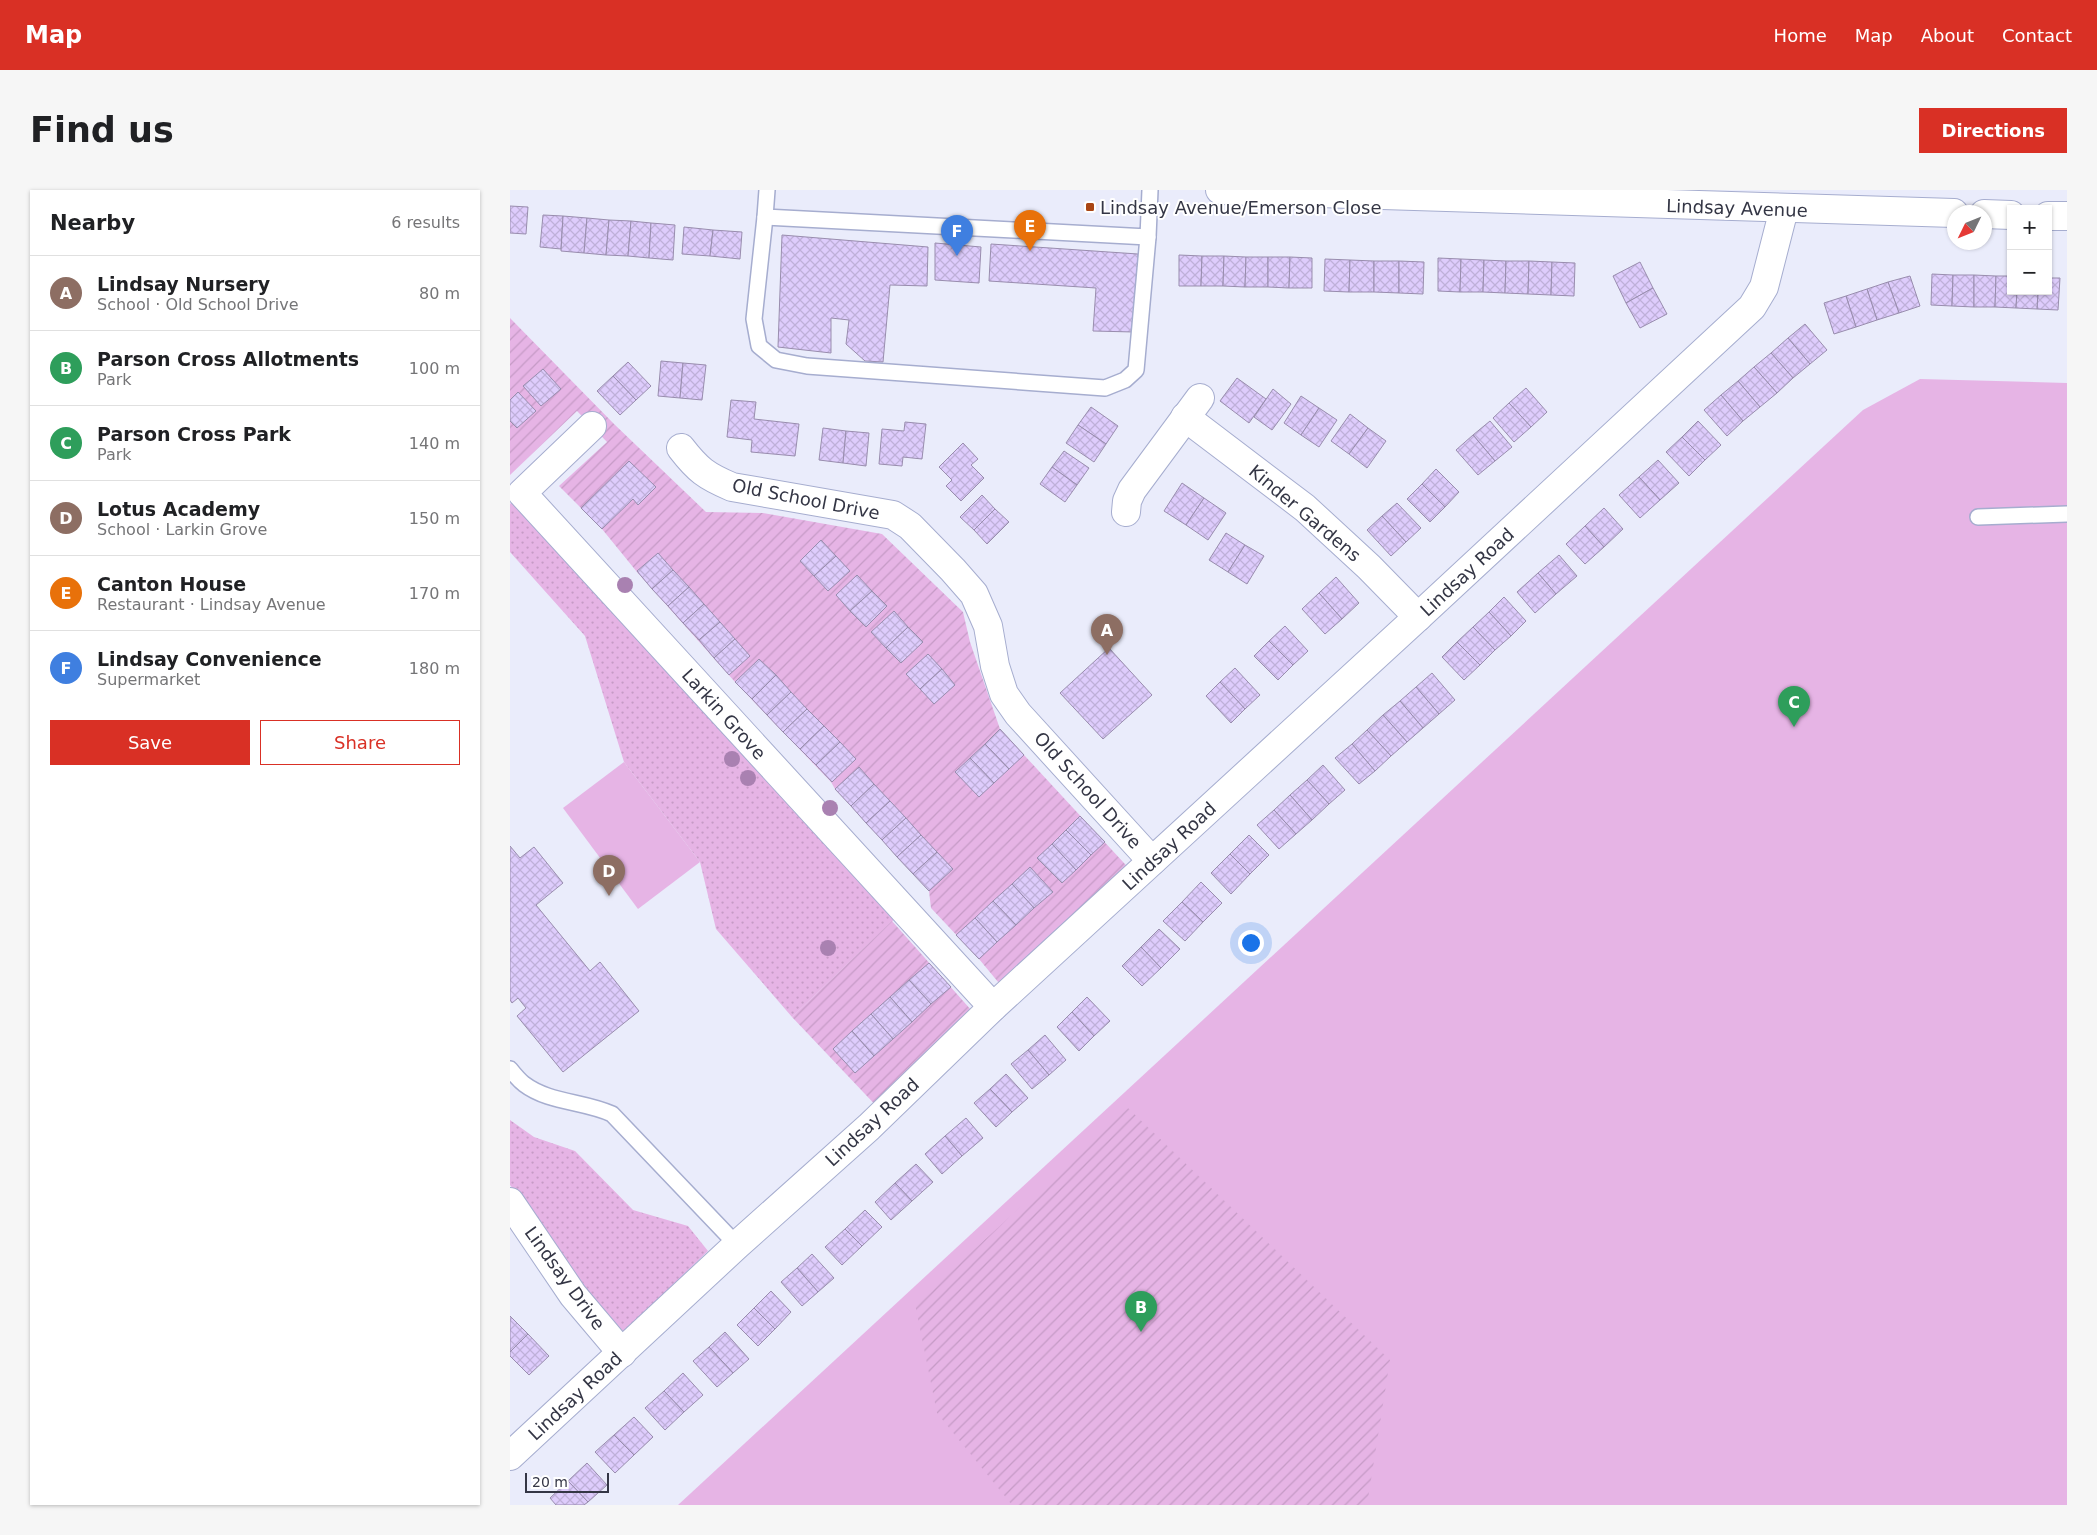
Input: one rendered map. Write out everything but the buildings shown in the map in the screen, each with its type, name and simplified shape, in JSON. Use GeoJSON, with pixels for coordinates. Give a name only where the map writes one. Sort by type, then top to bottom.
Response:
{"type":"FeatureCollection","features":[{"type":"Feature","properties":{"kind":"street","name":"Lindsay Avenue"},"geometry":{"type":"LineString","coordinates":[[1220,190],[1505,195],[1784,209],[1947,213]]}},
{"type":"Feature","properties":{"kind":"street","name":"Lindsay Road"},"geometry":{"type":"LineString","coordinates":[[510,1456],[737,1245],[869,1127],[993,1007],[1752,307],[1764,288],[1784,209]]}},
{"type":"Feature","properties":{"kind":"street"},"geometry":{"type":"LineString","coordinates":[[1992,214],[2007,215]]}},
{"type":"Feature","properties":{"kind":"street"},"geometry":{"type":"LineString","coordinates":[[2052,216],[2067,216]]}},
{"type":"Feature","properties":{"kind":"street","name":"Kinder Gardens"},"geometry":{"type":"LineString","coordinates":[[1126,512],[1127,501],[1132,490],[1192,407],[1369,567],[1418,617]]}},
{"type":"Feature","properties":{"kind":"street","name":"Larkin Grove"},"geometry":{"type":"LineString","coordinates":[[592,426],[522,493],[993,1007]]}},
{"type":"Feature","properties":{"kind":"street","name":"Old School Drive"},"geometry":{"type":"LineString","coordinates":[[680,448],[707,477],[732,487],[893,515],[910,526],[974,594],[988,626],[995,666],[1004,694],[1018,714],[1152,861]]}},
{"type":"Feature","properties":{"kind":"street","name":"Lindsay Drive"},"geometry":{"type":"LineString","coordinates":[[510,1202],[573,1294],[622,1353]]}},
{"type":"Feature","properties":{"kind":"lane"},"geometry":{"type":"LineString","coordinates":[[768,190],[754,319],[759,346],[776,360],[807,366],[1105,388],[1125,380],[1136,370],[1148,237],[1150,190]]}},
{"type":"Feature","properties":{"kind":"lane"},"geometry":{"type":"LineString","coordinates":[[765,217],[1148,237]]}},
{"type":"Feature","properties":{"kind":"lane"},"geometry":{"type":"LineString","coordinates":[[1978,517],[2067,514]]}},
{"type":"Feature","properties":{"kind":"lane"},"geometry":{"type":"LineString","coordinates":[[510,1070],[524,1084],[549,1097],[596,1107],[612,1114],[737,1245]]}},
{"type":"Feature","properties":{"kind":"shaded area"},"geometry":{"type":"Polygon","coordinates":[[[510,318],[614,424],[706,512],[763,513],[882,534],[963,612],[970,642],[1000,729],[1136,876],[1008,994],[979,959],[931,908],[929,891],[835,789],[831,782],[735,682],[637,572],[602,529],[559,486],[607,442],[577,411],[510,475],[510,318]]]}},
{"type":"Feature","properties":{"kind":"shaded area"},"geometry":{"type":"Polygon","coordinates":[[[1920,379],[2067,383],[2067,1505],[678,1505],[1863,410],[1920,379]]]}},
{"type":"Feature","properties":{"kind":"shaded area"},"geometry":{"type":"Polygon","coordinates":[[[522,493],[904,910],[792,1017],[716,929],[700,862],[624,762],[585,636],[510,552],[510,504],[522,493]]]}},
{"type":"Feature","properties":{"kind":"shaded area"},"geometry":{"type":"Polygon","coordinates":[[[624,762],[700,862],[638,909],[563,808],[624,762]]]}},
{"type":"Feature","properties":{"kind":"shaded area"},"geometry":{"type":"Polygon","coordinates":[[[892,921],[980,1020],[883,1113],[792,1017],[892,921]]]}},
{"type":"Feature","properties":{"kind":"shaded area"},"geometry":{"type":"Polygon","coordinates":[[[1128,1108],[1390,1360],[1367,1505],[1012,1505],[937,1413],[915,1304],[1128,1108]]]}},
{"type":"Feature","properties":{"kind":"shaded area"},"geometry":{"type":"Polygon","coordinates":[[[510,1120],[534,1137],[575,1151],[633,1210],[688,1226],[708,1251],[624,1332],[591,1298],[550,1238],[510,1185],[510,1120]]]}},
{"type":"Feature","properties":{"kind":"place","name":"Lindsay Avenue/Emerson Close"},"geometry":{"type":"Point","coordinates":[1090,207]}},
{"type":"Feature","properties":{"kind":"place","name":"Canton House"},"geometry":{"type":"Point","coordinates":[1030,251]}},
{"type":"Feature","properties":{"kind":"place","name":"Lindsay Convenience"},"geometry":{"type":"Point","coordinates":[957,256]}},
{"type":"Feature","properties":{"kind":"place","name":"Lindsay Nursery"},"geometry":{"type":"Point","coordinates":[1107,655]}},
{"type":"Feature","properties":{"kind":"place","name":"Parson Cross Park"},"geometry":{"type":"Point","coordinates":[1794,727]}},
{"type":"Feature","properties":{"kind":"place","name":"Lotus Academy"},"geometry":{"type":"Point","coordinates":[609,896]}},
{"type":"Feature","properties":{"kind":"place","name":"Parson Cross Allotments"},"geometry":{"type":"Point","coordinates":[1141,1332]}}]}
